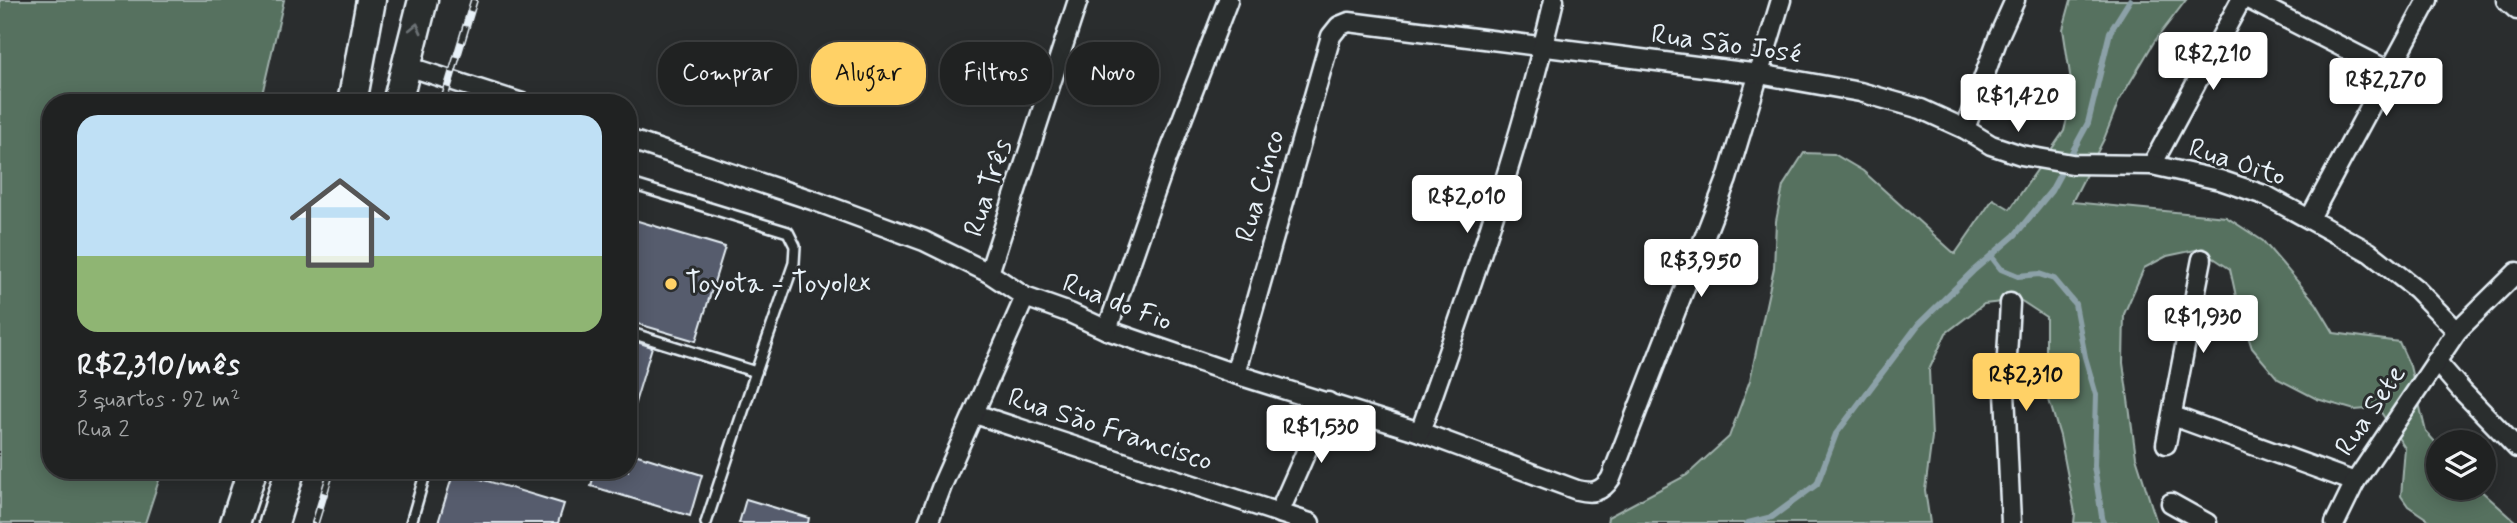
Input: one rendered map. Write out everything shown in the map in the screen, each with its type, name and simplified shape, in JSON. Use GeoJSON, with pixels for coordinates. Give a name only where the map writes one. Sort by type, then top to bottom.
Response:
{"type":"FeatureCollection","features":[{"type":"Feature","properties":{"kind":"highway"},"geometry":{"type":"LineString","coordinates":[[354,94],[371,0]]}},
{"type":"Feature","properties":{"kind":"highway"},"geometry":{"type":"LineString","coordinates":[[399,94],[423,0]]}},
{"type":"Feature","properties":{"kind":"highway"},"geometry":{"type":"LineString","coordinates":[[236,523],[250,479]]}},
{"type":"Feature","properties":{"kind":"highway"},"geometry":{"type":"LineString","coordinates":[[274,523],[288,479]]}},
{"type":"Feature","properties":{"kind":"street","name":"Rua Três"},"geometry":{"type":"LineString","coordinates":[[989,273],[1078,0]]}},
{"type":"Feature","properties":{"kind":"street"},"geometry":{"type":"LineString","coordinates":[[1107,330],[1166,161],[1228,0]]}},
{"type":"Feature","properties":{"kind":"street"},"geometry":{"type":"LineString","coordinates":[[1420,432],[1501,193],[1543,48],[1554,0]]}},
{"type":"Feature","properties":{"kind":"street"},"geometry":{"type":"LineString","coordinates":[[1759,74],[1781,0]]}},
{"type":"Feature","properties":{"kind":"street"},"geometry":{"type":"LineString","coordinates":[[1965,129],[1998,38],[2015,0]]}},
{"type":"Feature","properties":{"kind":"street"},"geometry":{"type":"LineString","coordinates":[[2152,165],[2241,0]]}},
{"type":"Feature","properties":{"kind":"street"},"geometry":{"type":"LineString","coordinates":[[2250,0],[2389,71]]}},
{"type":"Feature","properties":{"kind":"street"},"geometry":{"type":"LineString","coordinates":[[2310,218],[2428,0]]}},
{"type":"Feature","properties":{"kind":"street"},"geometry":{"type":"LineString","coordinates":[[2506,0],[2517,10]]}},
{"type":"Feature","properties":{"kind":"street","name":"Rua São José"},"geometry":{"type":"LineString","coordinates":[[1349,22],[1759,74],[1890,99],[1921,109],[1965,129]]}},
{"type":"Feature","properties":{"kind":"street","name":"Rua Cinco"},"geometry":{"type":"LineString","coordinates":[[1235,374],[1331,36],[1339,26],[1349,22]]}},
{"type":"Feature","properties":{"kind":"street"},"geometry":{"type":"LineString","coordinates":[[407,65],[495,94]]}},
{"type":"Feature","properties":{"kind":"street","name":"Rua do Fio"},"geometry":{"type":"LineString","coordinates":[[637,142],[912,236],[989,273],[1025,297],[1107,330],[1235,374],[1420,432],[1577,490],[1598,491],[1606,486],[1611,478],[1727,178],[1759,74]]}},
{"type":"Feature","properties":{"kind":"street","name":"Rua Oito"},"geometry":{"type":"LineString","coordinates":[[1965,129],[2004,151],[2066,163],[2152,165],[2220,180],[2267,196],[2369,252],[2416,289],[2457,331]]}},
{"type":"Feature","properties":{"kind":"street"},"geometry":{"type":"LineString","coordinates":[[2166,444],[2202,259]]}},
{"type":"Feature","properties":{"kind":"street"},"geometry":{"type":"LineString","coordinates":[[2436,361],[2457,331],[2517,272]]}},
{"type":"Feature","properties":{"kind":"street"},"geometry":{"type":"LineString","coordinates":[[928,523],[1025,297]]}},
{"type":"Feature","properties":{"kind":"street"},"geometry":{"type":"LineString","coordinates":[[2010,303],[2005,392],[2011,523]]}},
{"type":"Feature","properties":{"kind":"street","name":"Rua Sete"},"geometry":{"type":"LineString","coordinates":[[2335,523],[2354,482],[2436,361],[2517,448]]}},
{"type":"Feature","properties":{"kind":"street"},"geometry":{"type":"LineString","coordinates":[[1279,513],[1328,402]]}},
{"type":"Feature","properties":{"kind":"street","name":"Rua São Francisco"},"geometry":{"type":"LineString","coordinates":[[975,414],[1310,523]]}},
{"type":"Feature","properties":{"kind":"street"},"geometry":{"type":"LineString","coordinates":[[2173,416],[2354,482]]}},
{"type":"Feature","properties":{"kind":"street"},"geometry":{"type":"LineString","coordinates":[[2171,503],[2207,523]]}},
{"type":"Feature","properties":{"kind":"lane"},"geometry":{"type":"LineString","coordinates":[[637,186],[788,232],[795,246],[794,263],[706,523]]}},
{"type":"Feature","properties":{"kind":"lane"},"geometry":{"type":"LineString","coordinates":[[637,335],[756,372]]}},
{"type":"Feature","properties":{"kind":"lane"},"geometry":{"type":"LineString","coordinates":[[411,523],[424,479]]}},
{"type":"Feature","properties":{"kind":"green space"},"geometry":{"type":"Polygon","coordinates":[[[0,0],[284,0],[262,94],[42,94],[42,479],[159,479],[145,523],[0,523],[0,0]]]}},
{"type":"Feature","properties":{"kind":"green space"},"geometry":{"type":"Polygon","coordinates":[[[2071,0],[2186,0],[2154,42],[2119,101],[2104,139],[2072,202],[2226,217],[2263,241],[2316,303],[2334,333],[2399,342],[2410,366],[2426,432],[2426,500],[2491,500],[2517,523],[2433,523],[2408,506],[2401,496],[2405,448],[2378,408],[2355,410],[2317,399],[2278,379],[2252,348],[2239,310],[2230,269],[2200,249],[2167,256],[2144,268],[2124,314],[2123,363],[2136,457],[2157,523],[2074,523],[2075,513],[2060,436],[2046,390],[2046,317],[2020,300],[1984,304],[1946,333],[1929,370],[1932,437],[1925,490],[1930,523],[1607,523],[1608,517],[1687,475],[1729,437],[1750,380],[1774,268],[1776,221],[1783,186],[1804,153],[1834,154],[1863,171],[1955,254],[1993,199],[2010,209],[2064,131],[2073,94],[2063,29],[2071,0]]]}},
{"type":"Feature","properties":{"kind":"building","name":"Toyota - Toyolex"},"geometry":{"type":"Polygon","coordinates":[[[637,221],[725,247],[696,341],[637,324],[637,221]]]}},
{"type":"Feature","properties":{"kind":"building"},"geometry":{"type":"Polygon","coordinates":[[[637,342],[652,347],[637,396],[637,342]]]}},
{"type":"Feature","properties":{"kind":"building"},"geometry":{"type":"Polygon","coordinates":[[[637,455],[702,475],[690,516],[591,486],[593,479],[637,479],[637,455]]]}},
{"type":"Feature","properties":{"kind":"building"},"geometry":{"type":"Polygon","coordinates":[[[452,479],[481,479],[564,504],[558,523],[438,523],[452,479]]]}},
{"type":"Feature","properties":{"kind":"building"},"geometry":{"type":"Polygon","coordinates":[[[746,499],[809,518],[808,523],[739,523],[746,499]]]}},
{"type":"Feature","properties":{"kind":"waterway"},"geometry":{"type":"LineString","coordinates":[[1748,523],[1772,517],[1817,484],[1836,434],[1918,325],[1973,271],[2015,235],[2051,191],[2088,123],[2110,32],[2130,0]]}},
{"type":"Feature","properties":{"kind":"waterway"},"geometry":{"type":"LineString","coordinates":[[1991,256],[2001,269],[2018,276],[2039,274],[2054,279],[2075,304],[2085,357],[2096,395],[2094,466],[2103,523]]}},
{"type":"Feature","properties":{"kind":"railway"},"geometry":{"type":"LineString","coordinates":[[446,94],[474,0]]}},
{"type":"Feature","properties":{"kind":"railway"},"geometry":{"type":"LineString","coordinates":[[315,523],[329,479]]}},
{"type":"Feature","properties":{"kind":"place","name":"Toyota - Toyolex"},"geometry":{"type":"Point","coordinates":[671,284]}}]}
